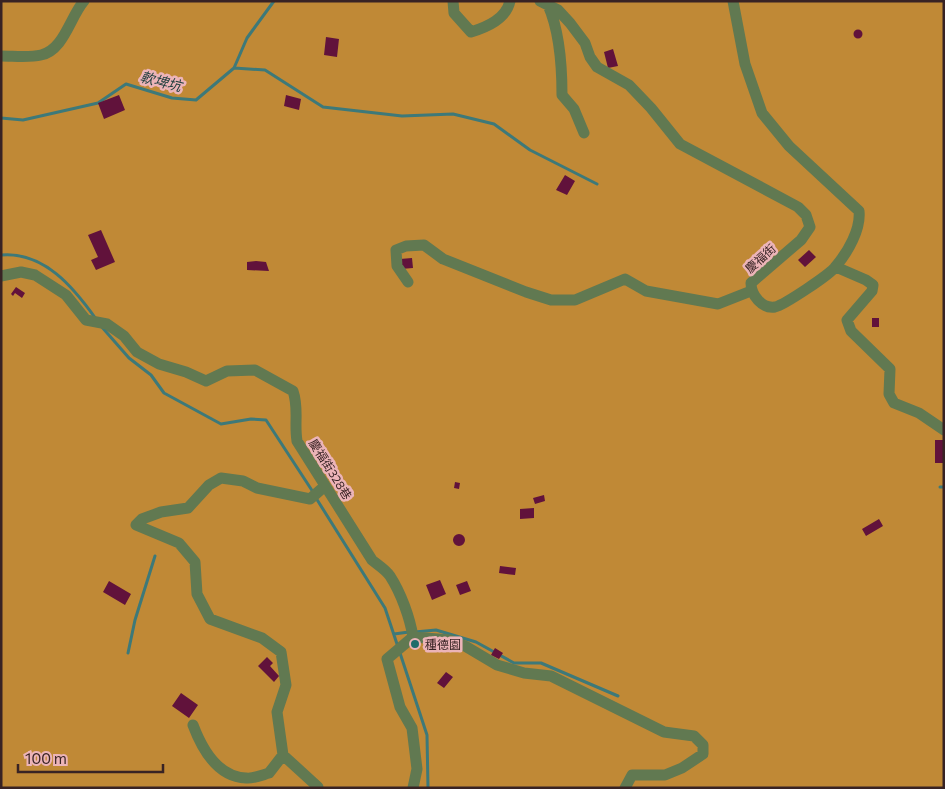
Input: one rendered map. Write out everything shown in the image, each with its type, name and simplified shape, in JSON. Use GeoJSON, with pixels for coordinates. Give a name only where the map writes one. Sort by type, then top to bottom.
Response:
{"type":"FeatureCollection","features":[{"type":"Feature","properties":{"kind":"street"},"geometry":{"type":"LineString","coordinates":[[1,56],[34,56],[49,52],[57,45],[75,11],[84,1]]}},
{"type":"Feature","properties":{"kind":"street"},"geometry":{"type":"LineString","coordinates":[[453,1],[454,12],[471,32],[487,26],[504,14],[510,1]]}},
{"type":"Feature","properties":{"kind":"street","name":"慶福街"},"geometry":{"type":"LineString","coordinates":[[544,3],[558,10],[570,23],[585,43],[596,67],[629,85],[651,108],[680,144],[798,207],[806,215],[810,227],[801,240],[751,283],[751,291],[759,302],[775,307],[787,302],[836,267],[857,230],[860,221],[859,210],[789,146],[762,113],[744,64],[733,1]]}},
{"type":"Feature","properties":{"kind":"street"},"geometry":{"type":"LineString","coordinates":[[544,3],[555,22],[562,72],[562,95],[574,109],[584,133]]}},
{"type":"Feature","properties":{"kind":"street"},"geometry":{"type":"LineString","coordinates":[[408,282],[397,266],[396,250],[406,246],[424,245],[443,259],[494,280],[551,300],[575,300],[626,279],[646,291],[718,304],[751,291]]}},
{"type":"Feature","properties":{"kind":"street"},"geometry":{"type":"LineString","coordinates":[[836,267],[873,285],[872,292],[847,320],[851,331],[890,369],[889,394],[894,403],[926,417],[944,430]]}},
{"type":"Feature","properties":{"kind":"street","name":"慶福街328巷"},"geometry":{"type":"LineString","coordinates":[[1,276],[21,272],[35,275],[66,296],[86,320],[98,322],[124,336],[137,352],[159,364],[186,372],[206,381],[227,371],[255,370],[292,391],[298,405],[294,426],[318,492],[372,560],[389,575],[400,596],[413,634]]}},
{"type":"Feature","properties":{"kind":"street"},"geometry":{"type":"LineString","coordinates":[[318,492],[257,488],[243,481],[221,478],[209,485],[188,508],[161,512],[142,519],[136,525],[179,543],[195,562],[197,594],[210,618],[262,638],[282,652],[286,685],[277,712],[283,755],[318,787]]}},
{"type":"Feature","properties":{"kind":"street"},"geometry":{"type":"LineString","coordinates":[[423,788],[417,769],[412,728],[400,707],[387,659],[413,634],[450,640],[465,646],[497,665],[524,673],[551,676],[664,732],[694,736],[703,745],[704,754],[682,768],[665,774],[632,775],[625,788]]}},
{"type":"Feature","properties":{"kind":"street"},"geometry":{"type":"LineString","coordinates":[[193,725],[200,743],[224,772],[247,778],[269,773],[283,755]]}},
{"type":"Feature","properties":{"kind":"street"},"geometry":{"type":"LineString","coordinates":[[413,788],[417,769]]}},
{"type":"Feature","properties":{"kind":"shaded area"},"geometry":{"type":"Polygon","coordinates":[[[1,1],[944,1],[944,788],[1,788],[1,1]]]}},
{"type":"Feature","properties":{"kind":"building"},"geometry":{"type":"Polygon","coordinates":[[[858,30],[862,34],[858,38],[854,34],[858,30]]]}},
{"type":"Feature","properties":{"kind":"building"},"geometry":{"type":"Polygon","coordinates":[[[326,37],[339,39],[337,57],[324,55],[326,37]]]}},
{"type":"Feature","properties":{"kind":"building"},"geometry":{"type":"Polygon","coordinates":[[[613,49],[618,66],[608,68],[604,52],[613,49]]]}},
{"type":"Feature","properties":{"kind":"building"},"geometry":{"type":"Polygon","coordinates":[[[119,95],[125,110],[104,119],[98,103],[119,95]]]}},
{"type":"Feature","properties":{"kind":"building"},"geometry":{"type":"Polygon","coordinates":[[[286,95],[301,99],[299,110],[284,106],[286,95]]]}},
{"type":"Feature","properties":{"kind":"building"},"geometry":{"type":"Polygon","coordinates":[[[565,175],[575,181],[567,195],[556,190],[565,175]]]}},
{"type":"Feature","properties":{"kind":"building"},"geometry":{"type":"Polygon","coordinates":[[[101,230],[115,262],[96,270],[91,260],[98,257],[88,235],[101,230]]]}},
{"type":"Feature","properties":{"kind":"building"},"geometry":{"type":"Polygon","coordinates":[[[809,250],[816,257],[805,267],[798,260],[809,250]]]}},
{"type":"Feature","properties":{"kind":"building"},"geometry":{"type":"Polygon","coordinates":[[[412,258],[413,268],[401,269],[400,259],[412,258]]]}},
{"type":"Feature","properties":{"kind":"building"},"geometry":{"type":"Polygon","coordinates":[[[247,262],[266,262],[269,271],[247,270],[247,262]]]}},
{"type":"Feature","properties":{"kind":"building"},"geometry":{"type":"Polygon","coordinates":[[[16,287],[25,293],[22,298],[15,293],[13,296],[11,294],[16,287]]]}},
{"type":"Feature","properties":{"kind":"building"},"geometry":{"type":"Polygon","coordinates":[[[872,318],[879,318],[879,327],[872,327],[872,318]]]}},
{"type":"Feature","properties":{"kind":"building"},"geometry":{"type":"Polygon","coordinates":[[[935,440],[944,440],[944,463],[935,463],[935,440]]]}},
{"type":"Feature","properties":{"kind":"building"},"geometry":{"type":"Polygon","coordinates":[[[455,482],[460,483],[459,489],[454,488],[455,482]]]}},
{"type":"Feature","properties":{"kind":"building"},"geometry":{"type":"Polygon","coordinates":[[[544,495],[545,501],[535,504],[533,498],[544,495]]]}},
{"type":"Feature","properties":{"kind":"building"},"geometry":{"type":"Polygon","coordinates":[[[534,508],[534,518],[520,519],[520,509],[534,508]]]}},
{"type":"Feature","properties":{"kind":"building"},"geometry":{"type":"Polygon","coordinates":[[[879,519],[883,526],[866,536],[862,529],[879,519]]]}},
{"type":"Feature","properties":{"kind":"building"},"geometry":{"type":"Polygon","coordinates":[[[459,534],[465,540],[459,546],[453,540],[459,534]]]}},
{"type":"Feature","properties":{"kind":"building"},"geometry":{"type":"Polygon","coordinates":[[[500,566],[516,568],[515,575],[499,573],[500,566]]]}},
{"type":"Feature","properties":{"kind":"building"},"geometry":{"type":"Polygon","coordinates":[[[440,580],[446,594],[432,600],[426,585],[440,580]]]}},
{"type":"Feature","properties":{"kind":"building"},"geometry":{"type":"Polygon","coordinates":[[[109,581],[131,594],[125,605],[103,592],[109,581]]]}},
{"type":"Feature","properties":{"kind":"building"},"geometry":{"type":"Polygon","coordinates":[[[467,581],[471,591],[460,595],[456,585],[467,581]]]}},
{"type":"Feature","properties":{"kind":"building"},"geometry":{"type":"Polygon","coordinates":[[[495,648],[503,653],[499,659],[491,655],[495,648]]]}},
{"type":"Feature","properties":{"kind":"building"},"geometry":{"type":"Polygon","coordinates":[[[267,657],[273,663],[270,666],[279,676],[274,682],[258,666],[267,657]]]}},
{"type":"Feature","properties":{"kind":"building"},"geometry":{"type":"Polygon","coordinates":[[[446,672],[453,677],[444,688],[437,683],[446,672]]]}},
{"type":"Feature","properties":{"kind":"building"},"geometry":{"type":"Polygon","coordinates":[[[181,693],[198,705],[189,718],[172,706],[181,693]]]}},
{"type":"Feature","properties":{"kind":"waterway","name":"軟埤坑"},"geometry":{"type":"LineString","coordinates":[[1,118],[23,120],[98,103],[126,84],[172,98],[196,100],[234,68],[247,38],[274,1]]}},
{"type":"Feature","properties":{"kind":"waterway"},"geometry":{"type":"LineString","coordinates":[[234,68],[265,70],[323,107],[402,116],[453,114],[494,124],[530,150],[597,184]]}},
{"type":"Feature","properties":{"kind":"waterway"},"geometry":{"type":"LineString","coordinates":[[1,255],[17,255],[44,265],[68,284],[96,319]]}},
{"type":"Feature","properties":{"kind":"waterway"},"geometry":{"type":"LineString","coordinates":[[101,326],[129,358],[151,375],[164,393],[221,424],[251,419],[266,420],[313,492]]}},
{"type":"Feature","properties":{"kind":"waterway"},"geometry":{"type":"LineString","coordinates":[[316,498],[385,608],[398,647]]}},
{"type":"Feature","properties":{"kind":"waterway"},"geometry":{"type":"LineString","coordinates":[[128,653],[135,620],[155,556]]}},
{"type":"Feature","properties":{"kind":"waterway"},"geometry":{"type":"LineString","coordinates":[[415,632],[436,630],[476,642],[514,663],[541,663],[618,696]]}},
{"type":"Feature","properties":{"kind":"waterway"},"geometry":{"type":"LineString","coordinates":[[394,634],[409,632]]}},
{"type":"Feature","properties":{"kind":"waterway"},"geometry":{"type":"LineString","coordinates":[[400,653],[427,735],[428,788]]}},
{"type":"Feature","properties":{"kind":"place","name":"種德園"},"geometry":{"type":"Point","coordinates":[415,644]}}]}
